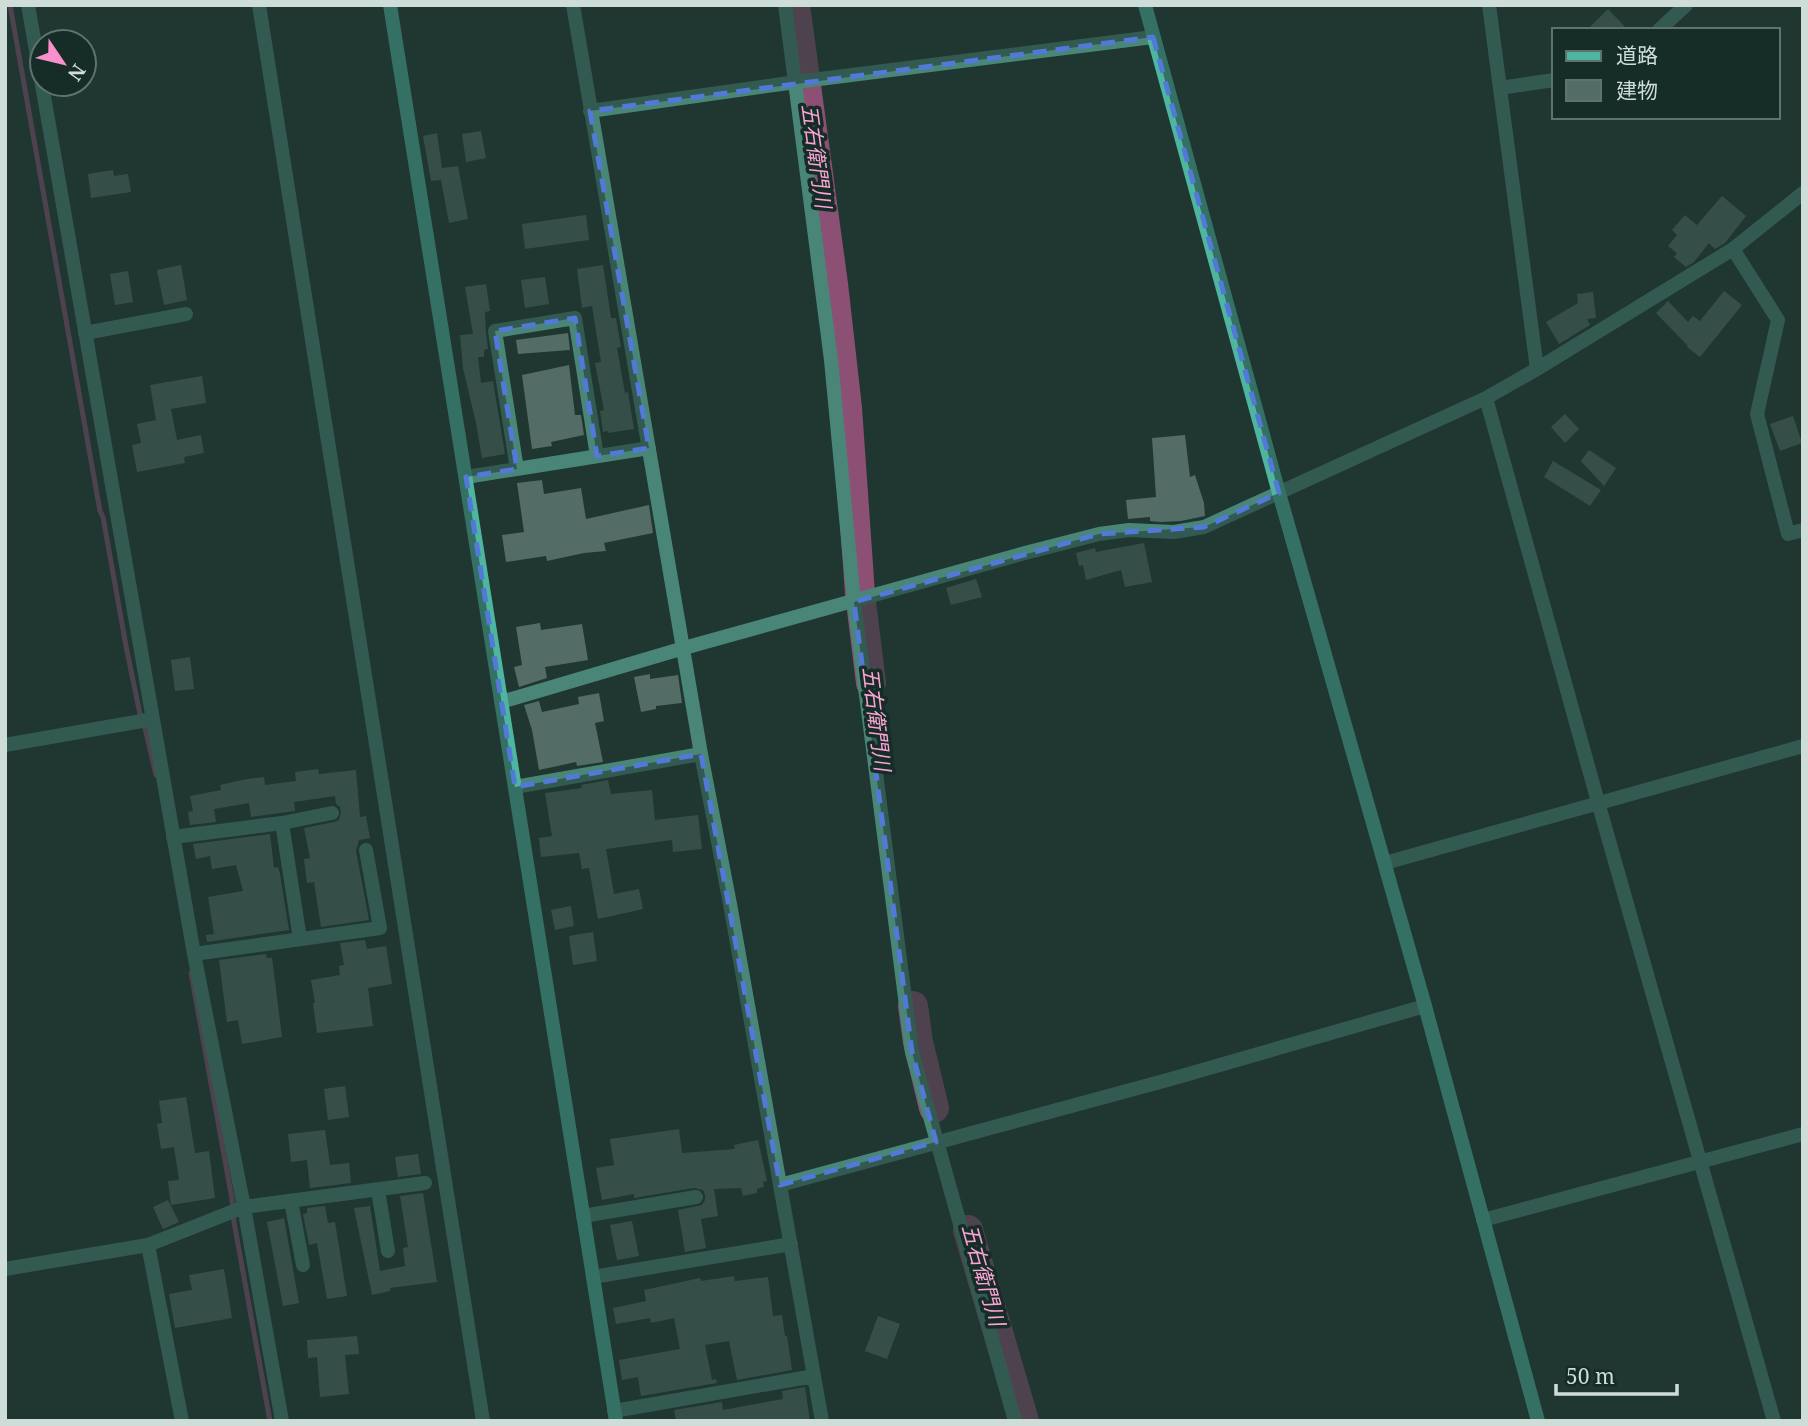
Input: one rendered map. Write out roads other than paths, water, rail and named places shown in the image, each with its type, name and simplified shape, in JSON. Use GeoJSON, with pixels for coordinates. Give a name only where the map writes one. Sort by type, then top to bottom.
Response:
{"type":"FeatureCollection","features":[{"type":"Feature","properties":{"kind":"street"},"geometry":{"type":"LineString","coordinates":[[28,5],[173,837],[282,1421]]}},
{"type":"Feature","properties":{"kind":"street"},"geometry":{"type":"LineString","coordinates":[[259,5],[483,1421]]}},
{"type":"Feature","properties":{"kind":"street"},"geometry":{"type":"LineString","coordinates":[[390,5],[615,1416],[814,1376]]}},
{"type":"Feature","properties":{"kind":"street"},"geometry":{"type":"LineString","coordinates":[[573,5],[701,754],[822,1421]]}},
{"type":"Feature","properties":{"kind":"street"},"geometry":{"type":"LineString","coordinates":[[785,5],[831,360],[854,602],[912,1052],[1015,1421]]}},
{"type":"Feature","properties":{"kind":"street"},"geometry":{"type":"LineString","coordinates":[[1145,5],[1279,494],[1425,1006],[1538,1421]]}},
{"type":"Feature","properties":{"kind":"street"},"geometry":{"type":"LineString","coordinates":[[1489,5],[1537,369]]}},
{"type":"Feature","properties":{"kind":"street"},"geometry":{"type":"LineString","coordinates":[[1661,28],[1686,5]]}},
{"type":"Feature","properties":{"kind":"street"},"geometry":{"type":"LineString","coordinates":[[590,111],[1153,37]]}},
{"type":"Feature","properties":{"kind":"street"},"geometry":{"type":"LineString","coordinates":[[1500,88],[1552,80]]}},
{"type":"Feature","properties":{"kind":"street"},"geometry":{"type":"LineString","coordinates":[[501,702],[684,648],[1099,534],[1129,530],[1174,532],[1204,527],[1486,398],[1733,249],[1803,193]]}},
{"type":"Feature","properties":{"kind":"street"},"geometry":{"type":"LineString","coordinates":[[1733,249],[1778,320],[1757,414],[1788,534],[1803,530]]}},
{"type":"Feature","properties":{"kind":"street"},"geometry":{"type":"LineString","coordinates":[[85,333],[186,314]]}},
{"type":"Feature","properties":{"kind":"street"},"geometry":{"type":"LineString","coordinates":[[517,469],[495,331],[575,318],[597,456]]}},
{"type":"Feature","properties":{"kind":"street"},"geometry":{"type":"LineString","coordinates":[[1486,398],[1699,1163],[1774,1421]]}},
{"type":"Feature","properties":{"kind":"street"},"geometry":{"type":"LineString","coordinates":[[466,477],[649,448]]}},
{"type":"Feature","properties":{"kind":"street"},"geometry":{"type":"LineString","coordinates":[[5,745],[153,719]]}},
{"type":"Feature","properties":{"kind":"street"},"geometry":{"type":"LineString","coordinates":[[1385,863],[1803,746]]}},
{"type":"Feature","properties":{"kind":"street"},"geometry":{"type":"LineString","coordinates":[[514,787],[701,754]]}},
{"type":"Feature","properties":{"kind":"street"},"geometry":{"type":"LineString","coordinates":[[173,837],[282,823],[332,813]]}},
{"type":"Feature","properties":{"kind":"street"},"geometry":{"type":"LineString","coordinates":[[282,823],[300,939]]}},
{"type":"Feature","properties":{"kind":"street"},"geometry":{"type":"LineString","coordinates":[[194,954],[380,928],[366,850]]}},
{"type":"Feature","properties":{"kind":"street"},"geometry":{"type":"LineString","coordinates":[[780,1185],[1171,1079],[1425,1006]]}},
{"type":"Feature","properties":{"kind":"street"},"geometry":{"type":"LineString","coordinates":[[1483,1220],[1803,1134]]}},
{"type":"Feature","properties":{"kind":"street"},"geometry":{"type":"LineString","coordinates":[[5,1269],[148,1245],[244,1207],[425,1183]]}},
{"type":"Feature","properties":{"kind":"street"},"geometry":{"type":"LineString","coordinates":[[378,1189],[388,1251]]}},
{"type":"Feature","properties":{"kind":"street"},"geometry":{"type":"LineString","coordinates":[[583,1216],[696,1197]]}},
{"type":"Feature","properties":{"kind":"street"},"geometry":{"type":"LineString","coordinates":[[291,1201],[303,1265]]}},
{"type":"Feature","properties":{"kind":"street"},"geometry":{"type":"LineString","coordinates":[[593,1278],[791,1244]]}},
{"type":"Feature","properties":{"kind":"street"},"geometry":{"type":"LineString","coordinates":[[148,1245],[182,1421]]}},
{"type":"Feature","properties":{"kind":"waterway"},"geometry":{"type":"LineString","coordinates":[[10,5],[100,511],[142,724],[156,775]]}},
{"type":"Feature","properties":{"kind":"waterway","name":"五右衛門川"},"geometry":{"type":"LineString","coordinates":[[795,5],[847,408],[860,594],[871,683]]}},
{"type":"Feature","properties":{"kind":"waterway"},"geometry":{"type":"LineString","coordinates":[[191,973],[270,1421]]}},
{"type":"Feature","properties":{"kind":"waterway","name":"五右衛門川"},"geometry":{"type":"LineString","coordinates":[[913,1006],[918,1042],[934,1108]]}},
{"type":"Feature","properties":{"kind":"waterway","name":"五右衛門川"},"geometry":{"type":"LineString","coordinates":[[968,1230],[1024,1421]]}}]}
